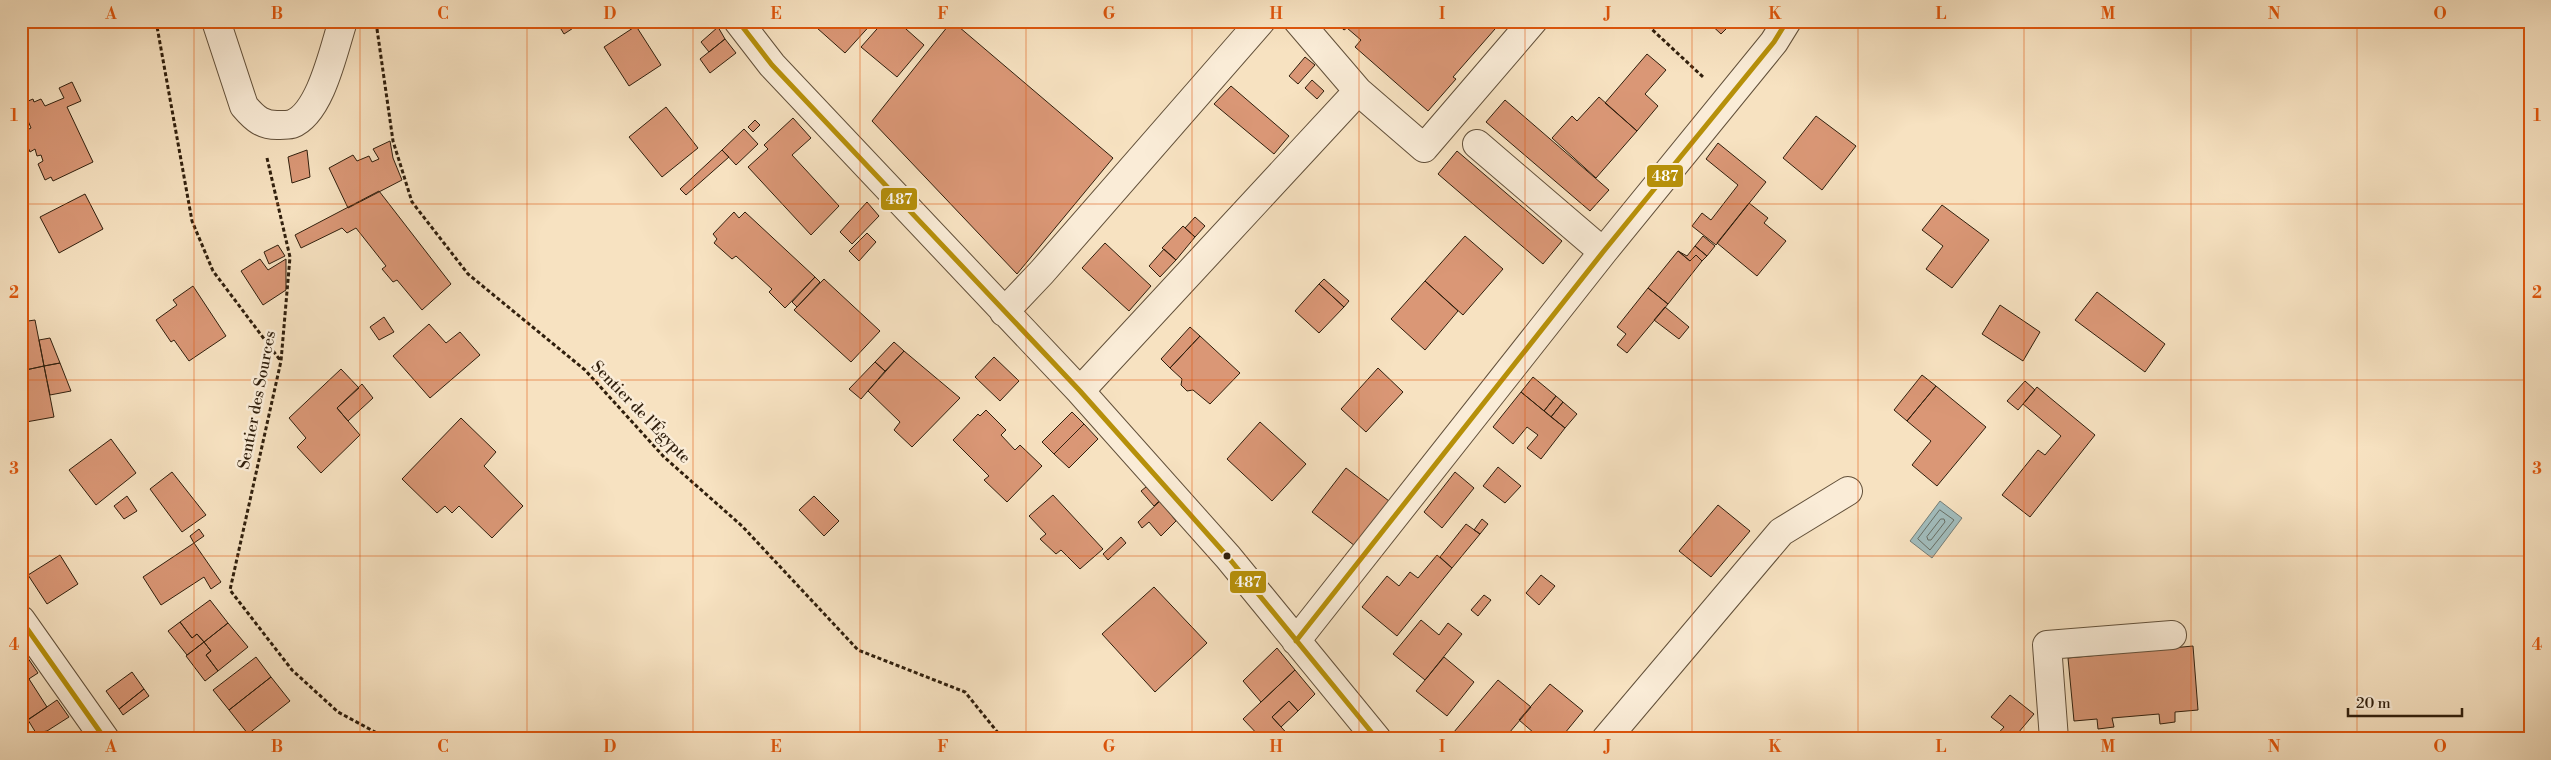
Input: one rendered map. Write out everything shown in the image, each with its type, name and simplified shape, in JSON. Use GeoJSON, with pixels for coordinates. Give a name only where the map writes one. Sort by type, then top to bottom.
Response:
{"type":"FeatureCollection","features":[{"type":"Feature","properties":{"kind":"street"},"geometry":{"type":"LineString","coordinates":[[216,21],[244,106],[254,118],[266,125],[292,124],[312,106],[321,88],[343,21]]}},
{"type":"Feature","properties":{"kind":"street"},"geometry":{"type":"LineString","coordinates":[[738,21],[772,65],[1080,391],[1228,557],[1377,739]]}},
{"type":"Feature","properties":{"kind":"street"},"geometry":{"type":"LineString","coordinates":[[1004,312],[1042,272],[1261,21]]}},
{"type":"Feature","properties":{"kind":"street"},"geometry":{"type":"LineString","coordinates":[[1298,21],[1358,91],[1424,148],[1533,21]]}},
{"type":"Feature","properties":{"kind":"street"},"geometry":{"type":"LineString","coordinates":[[1296,641],[1788,21]]}},
{"type":"Feature","properties":{"kind":"street"},"geometry":{"type":"LineString","coordinates":[[1080,391],[1358,91]]}},
{"type":"Feature","properties":{"kind":"street"},"geometry":{"type":"LineString","coordinates":[[1477,144],[1603,252]]}},
{"type":"Feature","properties":{"kind":"street"},"geometry":{"type":"LineString","coordinates":[[1606,739],[1781,532],[1848,491]]}},
{"type":"Feature","properties":{"kind":"street"},"geometry":{"type":"LineString","coordinates":[[21,620],[105,739]]}},
{"type":"Feature","properties":{"kind":"street"},"geometry":{"type":"LineString","coordinates":[[2054,739],[2047,645],[2172,635]]}},
{"type":"Feature","properties":{"kind":"path"},"geometry":{"type":"LineString","coordinates":[[156,21],[192,221],[213,271],[281,360]]}},
{"type":"Feature","properties":{"kind":"path","name":"Sentier de l'Égypte"},"geometry":{"type":"LineString","coordinates":[[376,21],[393,141],[412,202],[468,274],[585,370],[664,458],[742,526],[858,650],[965,692],[1003,739]]}},
{"type":"Feature","properties":{"kind":"path"},"geometry":{"type":"LineString","coordinates":[[1643,21],[1727,100]]}},
{"type":"Feature","properties":{"kind":"path","name":"Sentier des Sources"},"geometry":{"type":"LineString","coordinates":[[273,125],[266,153],[290,257],[281,360],[230,590],[292,670],[338,712],[388,739]]}},
{"type":"Feature","properties":{"kind":"water"},"geometry":{"type":"Polygon","coordinates":[[[1940,501],[1962,518],[1932,558],[1910,541],[1940,501]]]}},
{"type":"Feature","properties":{"kind":"building"},"geometry":{"type":"Polygon","coordinates":[[[556,21],[590,21],[583,26],[581,23],[564,34],[556,21]]]}},
{"type":"Feature","properties":{"kind":"building"},"geometry":{"type":"Polygon","coordinates":[[[823,21],[874,21],[845,53],[817,28],[823,21]]]}},
{"type":"Feature","properties":{"kind":"building"},"geometry":{"type":"Polygon","coordinates":[[[884,21],[897,21],[924,45],[897,77],[861,47],[884,21]]]}},
{"type":"Feature","properties":{"kind":"building"},"geometry":{"type":"Polygon","coordinates":[[[952,21],[1113,158],[1017,274],[872,121],[952,21]]]}},
{"type":"Feature","properties":{"kind":"building"},"geometry":{"type":"Polygon","coordinates":[[[1334,21],[1502,21],[1453,77],[1456,79],[1428,111],[1355,47],[1361,40],[1347,28],[1344,30],[1334,21]]]}},
{"type":"Feature","properties":{"kind":"building"},"geometry":{"type":"Polygon","coordinates":[[[1707,21],[1734,21],[1721,34],[1707,21]]]}},
{"type":"Feature","properties":{"kind":"building"},"geometry":{"type":"Polygon","coordinates":[[[636,26],[661,65],[629,86],[604,47],[636,26]]]}},
{"type":"Feature","properties":{"kind":"building"},"geometry":{"type":"Polygon","coordinates":[[[718,27],[725,39],[709,52],[701,42],[718,27]]]}},
{"type":"Feature","properties":{"kind":"building"},"geometry":{"type":"Polygon","coordinates":[[[725,39],[736,53],[710,73],[700,59],[725,39]]]}},
{"type":"Feature","properties":{"kind":"building"},"geometry":{"type":"Polygon","coordinates":[[[1647,54],[1666,70],[1645,94],[1658,106],[1637,131],[1605,103],[1647,54]]]}},
{"type":"Feature","properties":{"kind":"building"},"geometry":{"type":"Polygon","coordinates":[[[1305,57],[1315,65],[1298,84],[1289,76],[1305,57]]]}},
{"type":"Feature","properties":{"kind":"building"},"geometry":{"type":"Polygon","coordinates":[[[1312,80],[1324,91],[1317,99],[1305,88],[1312,80]]]}},
{"type":"Feature","properties":{"kind":"building"},"geometry":{"type":"Polygon","coordinates":[[[72,82],[81,101],[67,107],[93,162],[53,181],[51,177],[45,180],[38,164],[43,161],[41,155],[37,156],[35,149],[30,152],[24,138],[28,137],[25,131],[31,128],[21,104],[33,99],[34,102],[41,99],[45,106],[64,98],[59,88],[72,82]]]}},
{"type":"Feature","properties":{"kind":"building"},"geometry":{"type":"Polygon","coordinates":[[[1231,86],[1289,136],[1274,154],[1214,104],[1231,86]]]}},
{"type":"Feature","properties":{"kind":"building"},"geometry":{"type":"Polygon","coordinates":[[[1599,97],[1637,131],[1596,178],[1552,138],[1572,116],[1577,121],[1599,97]]]}},
{"type":"Feature","properties":{"kind":"building"},"geometry":{"type":"Polygon","coordinates":[[[1505,100],[1609,190],[1590,211],[1486,122],[1505,100]]]}},
{"type":"Feature","properties":{"kind":"building"},"geometry":{"type":"Polygon","coordinates":[[[666,107],[698,148],[662,177],[629,137],[666,107]]]}},
{"type":"Feature","properties":{"kind":"building"},"geometry":{"type":"Polygon","coordinates":[[[1816,116],[1856,146],[1822,190],[1783,158],[1816,116]]]}},
{"type":"Feature","properties":{"kind":"building"},"geometry":{"type":"Polygon","coordinates":[[[793,118],[811,138],[792,155],[839,206],[811,235],[748,167],[768,149],[764,145],[793,118]]]}},
{"type":"Feature","properties":{"kind":"building"},"geometry":{"type":"Polygon","coordinates":[[[755,120],[760,125],[753,132],[748,127],[755,120]]]}},
{"type":"Feature","properties":{"kind":"building"},"geometry":{"type":"Polygon","coordinates":[[[744,129],[758,144],[736,165],[722,150],[744,129]]]}},
{"type":"Feature","properties":{"kind":"building"},"geometry":{"type":"Polygon","coordinates":[[[390,141],[393,158],[402,180],[348,208],[329,168],[353,155],[357,161],[369,156],[372,162],[379,159],[373,149],[390,141]]]}},
{"type":"Feature","properties":{"kind":"building"},"geometry":{"type":"Polygon","coordinates":[[[1718,143],[1766,182],[1716,245],[1692,226],[1702,213],[1711,220],[1738,185],[1706,159],[1718,143]]]}},
{"type":"Feature","properties":{"kind":"building"},"geometry":{"type":"Polygon","coordinates":[[[307,150],[310,177],[292,183],[288,157],[307,150]]]}},
{"type":"Feature","properties":{"kind":"building"},"geometry":{"type":"Polygon","coordinates":[[[722,150],[729,157],[686,195],[680,189],[722,150]]]}},
{"type":"Feature","properties":{"kind":"building"},"geometry":{"type":"Polygon","coordinates":[[[1457,151],[1562,241],[1543,264],[1438,174],[1457,151]]]}},
{"type":"Feature","properties":{"kind":"building"},"geometry":{"type":"Polygon","coordinates":[[[379,191],[451,284],[422,310],[397,280],[393,282],[382,269],[386,266],[356,228],[347,233],[342,228],[301,248],[295,235],[379,191]]]}},
{"type":"Feature","properties":{"kind":"building"},"geometry":{"type":"Polygon","coordinates":[[[85,194],[103,229],[59,253],[40,217],[85,194]]]}},
{"type":"Feature","properties":{"kind":"building"},"geometry":{"type":"Polygon","coordinates":[[[867,202],[879,216],[852,244],[840,232],[867,202]]]}},
{"type":"Feature","properties":{"kind":"building"},"geometry":{"type":"Polygon","coordinates":[[[1749,203],[1768,218],[1764,223],[1786,241],[1757,276],[1717,243],[1749,203]]]}},
{"type":"Feature","properties":{"kind":"building"},"geometry":{"type":"Polygon","coordinates":[[[1942,205],[1989,240],[1952,288],[1926,269],[1943,246],[1922,230],[1942,205]]]}},
{"type":"Feature","properties":{"kind":"building"},"geometry":{"type":"Polygon","coordinates":[[[734,212],[739,218],[745,212],[815,277],[785,308],[769,292],[772,289],[736,256],[732,259],[714,243],[717,239],[713,234],[734,212]]]}},
{"type":"Feature","properties":{"kind":"building"},"geometry":{"type":"Polygon","coordinates":[[[1195,217],[1205,226],[1195,237],[1185,228],[1195,217]]]}},
{"type":"Feature","properties":{"kind":"building"},"geometry":{"type":"Polygon","coordinates":[[[1183,226],[1195,237],[1176,260],[1162,248],[1183,226]]]}},
{"type":"Feature","properties":{"kind":"building"},"geometry":{"type":"Polygon","coordinates":[[[867,233],[876,242],[859,261],[849,251],[867,233]]]}},
{"type":"Feature","properties":{"kind":"building"},"geometry":{"type":"Polygon","coordinates":[[[1465,236],[1503,269],[1463,315],[1425,281],[1465,236]]]}},
{"type":"Feature","properties":{"kind":"building"},"geometry":{"type":"Polygon","coordinates":[[[1703,236],[1715,246],[1707,256],[1695,246],[1703,236]]]}},
{"type":"Feature","properties":{"kind":"building"},"geometry":{"type":"Polygon","coordinates":[[[1105,243],[1151,286],[1129,311],[1082,268],[1105,243]]]}},
{"type":"Feature","properties":{"kind":"building"},"geometry":{"type":"Polygon","coordinates":[[[278,245],[285,256],[269,264],[264,252],[278,245]]]}},
{"type":"Feature","properties":{"kind":"building"},"geometry":{"type":"Polygon","coordinates":[[[1695,246],[1707,256],[1702,261],[1696,255],[1690,261],[1678,251],[1687,256],[1695,246]]]}},
{"type":"Feature","properties":{"kind":"building"},"geometry":{"type":"Polygon","coordinates":[[[1164,249],[1176,260],[1160,277],[1149,266],[1164,249]]]}},
{"type":"Feature","properties":{"kind":"building"},"geometry":{"type":"Polygon","coordinates":[[[1678,251],[1690,261],[1696,255],[1702,261],[1668,304],[1648,288],[1678,251]]]}},
{"type":"Feature","properties":{"kind":"building"},"geometry":{"type":"Polygon","coordinates":[[[260,259],[268,270],[286,259],[286,290],[263,305],[241,271],[260,259]]]}},
{"type":"Feature","properties":{"kind":"building"},"geometry":{"type":"Polygon","coordinates":[[[815,277],[820,282],[797,307],[792,302],[815,277]]]}},
{"type":"Feature","properties":{"kind":"building"},"geometry":{"type":"Polygon","coordinates":[[[824,279],[880,331],[851,362],[794,310],[824,279]]]}},
{"type":"Feature","properties":{"kind":"building"},"geometry":{"type":"Polygon","coordinates":[[[1324,279],[1349,301],[1344,307],[1319,284],[1324,279]]]}},
{"type":"Feature","properties":{"kind":"building"},"geometry":{"type":"Polygon","coordinates":[[[1425,281],[1458,311],[1425,350],[1391,319],[1425,281]]]}},
{"type":"Feature","properties":{"kind":"building"},"geometry":{"type":"Polygon","coordinates":[[[1319,284],[1344,307],[1319,333],[1295,311],[1319,284]]]}},
{"type":"Feature","properties":{"kind":"building"},"geometry":{"type":"Polygon","coordinates":[[[193,286],[226,336],[189,361],[174,340],[171,342],[156,320],[177,305],[173,300],[193,286]]]}},
{"type":"Feature","properties":{"kind":"building"},"geometry":{"type":"Polygon","coordinates":[[[1648,288],[1668,304],[1627,353],[1617,345],[1626,334],[1617,327],[1648,288]]]}},
{"type":"Feature","properties":{"kind":"building"},"geometry":{"type":"Polygon","coordinates":[[[2097,292],[2165,344],[2145,372],[2075,320],[2097,292]]]}},
{"type":"Feature","properties":{"kind":"building"},"geometry":{"type":"Polygon","coordinates":[[[2000,305],[2040,332],[2023,361],[1982,334],[2000,305]]]}},
{"type":"Feature","properties":{"kind":"building"},"geometry":{"type":"Polygon","coordinates":[[[1665,307],[1689,327],[1679,339],[1654,320],[1665,307]]]}},
{"type":"Feature","properties":{"kind":"building"},"geometry":{"type":"Polygon","coordinates":[[[384,317],[394,332],[379,340],[370,327],[384,317]]]}},
{"type":"Feature","properties":{"kind":"building"},"geometry":{"type":"Polygon","coordinates":[[[35,320],[44,366],[21,371],[21,322],[35,320]]]}},
{"type":"Feature","properties":{"kind":"building"},"geometry":{"type":"Polygon","coordinates":[[[429,324],[446,343],[460,332],[480,355],[430,398],[393,356],[429,324]]]}},
{"type":"Feature","properties":{"kind":"building"},"geometry":{"type":"Polygon","coordinates":[[[1190,327],[1200,336],[1170,368],[1161,359],[1190,327]]]}},
{"type":"Feature","properties":{"kind":"building"},"geometry":{"type":"Polygon","coordinates":[[[1200,336],[1240,373],[1210,404],[1193,390],[1187,391],[1181,385],[1182,379],[1170,368],[1200,336]]]}},
{"type":"Feature","properties":{"kind":"building"},"geometry":{"type":"Polygon","coordinates":[[[50,338],[60,363],[44,366],[39,340],[50,338]]]}},
{"type":"Feature","properties":{"kind":"building"},"geometry":{"type":"Polygon","coordinates":[[[894,342],[904,351],[885,371],[875,362],[894,342]]]}},
{"type":"Feature","properties":{"kind":"building"},"geometry":{"type":"Polygon","coordinates":[[[904,351],[960,398],[912,447],[894,430],[900,422],[868,391],[904,351]]]}},
{"type":"Feature","properties":{"kind":"building"},"geometry":{"type":"Polygon","coordinates":[[[994,357],[1019,381],[1000,401],[975,377],[994,357]]]}},
{"type":"Feature","properties":{"kind":"building"},"geometry":{"type":"Polygon","coordinates":[[[875,362],[885,371],[861,399],[849,389],[875,362]]]}},
{"type":"Feature","properties":{"kind":"building"},"geometry":{"type":"Polygon","coordinates":[[[60,363],[71,391],[50,395],[44,366],[60,363]]]}},
{"type":"Feature","properties":{"kind":"building"},"geometry":{"type":"Polygon","coordinates":[[[44,366],[54,417],[26,422],[21,398],[26,397],[21,371],[44,366]]]}},
{"type":"Feature","properties":{"kind":"building"},"geometry":{"type":"Polygon","coordinates":[[[1378,368],[1403,392],[1366,432],[1341,409],[1378,368]]]}},
{"type":"Feature","properties":{"kind":"building"},"geometry":{"type":"Polygon","coordinates":[[[341,369],[359,388],[337,408],[360,435],[321,473],[297,447],[306,438],[289,418],[341,369]]]}},
{"type":"Feature","properties":{"kind":"building"},"geometry":{"type":"Polygon","coordinates":[[[1922,375],[1936,386],[1907,421],[1894,410],[1922,375]]]}},
{"type":"Feature","properties":{"kind":"building"},"geometry":{"type":"Polygon","coordinates":[[[1533,377],[1556,396],[1544,411],[1521,392],[1533,377]]]}},
{"type":"Feature","properties":{"kind":"building"},"geometry":{"type":"Polygon","coordinates":[[[2025,381],[2035,390],[2018,410],[2007,401],[2025,381]]]}},
{"type":"Feature","properties":{"kind":"building"},"geometry":{"type":"Polygon","coordinates":[[[362,384],[373,398],[348,421],[337,408],[362,384]]]}},
{"type":"Feature","properties":{"kind":"building"},"geometry":{"type":"Polygon","coordinates":[[[1936,386],[1986,427],[1937,486],[1912,465],[1931,441],[1907,421],[1936,386]]]}},
{"type":"Feature","properties":{"kind":"building"},"geometry":{"type":"Polygon","coordinates":[[[2037,387],[2095,435],[2030,517],[2002,495],[2038,450],[2045,455],[2061,436],[2023,404],[2037,387]]]}},
{"type":"Feature","properties":{"kind":"building"},"geometry":{"type":"Polygon","coordinates":[[[1521,392],[1565,428],[1541,459],[1527,448],[1538,435],[1527,427],[1513,444],[1493,427],[1521,392]]]}},
{"type":"Feature","properties":{"kind":"building"},"geometry":{"type":"Polygon","coordinates":[[[1556,396],[1563,402],[1551,417],[1544,411],[1556,396]]]}},
{"type":"Feature","properties":{"kind":"building"},"geometry":{"type":"Polygon","coordinates":[[[1563,402],[1577,414],[1565,428],[1551,417],[1563,402]]]}},
{"type":"Feature","properties":{"kind":"building"},"geometry":{"type":"Polygon","coordinates":[[[986,410],[1006,430],[1001,435],[1015,450],[1020,445],[1042,466],[1007,502],[984,480],[989,476],[953,440],[978,414],[980,416],[986,410]]]}},
{"type":"Feature","properties":{"kind":"building"},"geometry":{"type":"Polygon","coordinates":[[[1072,412],[1084,424],[1054,454],[1042,442],[1072,412]]]}},
{"type":"Feature","properties":{"kind":"building"},"geometry":{"type":"Polygon","coordinates":[[[461,418],[496,452],[484,466],[523,506],[492,538],[459,506],[452,513],[445,506],[437,513],[402,479],[461,418]]]}},
{"type":"Feature","properties":{"kind":"building"},"geometry":{"type":"Polygon","coordinates":[[[1260,422],[1306,464],[1272,501],[1227,459],[1260,422]]]}},
{"type":"Feature","properties":{"kind":"building"},"geometry":{"type":"Polygon","coordinates":[[[1084,424],[1098,439],[1069,468],[1054,454],[1084,424]]]}},
{"type":"Feature","properties":{"kind":"building"},"geometry":{"type":"Polygon","coordinates":[[[111,439],[136,473],[96,505],[69,470],[111,439]]]}},
{"type":"Feature","properties":{"kind":"building"},"geometry":{"type":"Polygon","coordinates":[[[1498,467],[1521,486],[1505,503],[1483,486],[1498,467]]]}},
{"type":"Feature","properties":{"kind":"building"},"geometry":{"type":"Polygon","coordinates":[[[1346,468],[1389,501],[1355,546],[1312,512],[1346,468]]]}},
{"type":"Feature","properties":{"kind":"building"},"geometry":{"type":"Polygon","coordinates":[[[172,472],[206,515],[182,532],[150,489],[172,472]]]}},
{"type":"Feature","properties":{"kind":"building"},"geometry":{"type":"Polygon","coordinates":[[[1455,472],[1474,488],[1442,528],[1424,512],[1455,472]]]}},
{"type":"Feature","properties":{"kind":"building"},"geometry":{"type":"Polygon","coordinates":[[[1146,487],[1160,500],[1154,506],[1141,491],[1146,487]]]}},
{"type":"Feature","properties":{"kind":"building"},"geometry":{"type":"Polygon","coordinates":[[[1053,495],[1103,549],[1080,569],[1061,550],[1056,554],[1040,539],[1046,534],[1029,516],[1053,495]]]}},
{"type":"Feature","properties":{"kind":"building"},"geometry":{"type":"Polygon","coordinates":[[[127,496],[137,511],[124,519],[114,506],[127,496]]]}},
{"type":"Feature","properties":{"kind":"building"},"geometry":{"type":"Polygon","coordinates":[[[814,496],[839,521],[824,536],[799,510],[814,496]]]}},
{"type":"Feature","properties":{"kind":"building"},"geometry":{"type":"Polygon","coordinates":[[[1160,501],[1176,521],[1161,536],[1149,522],[1142,528],[1138,522],[1160,501]]]}},
{"type":"Feature","properties":{"kind":"building"},"geometry":{"type":"Polygon","coordinates":[[[1718,505],[1750,531],[1711,577],[1679,551],[1718,505]]]}},
{"type":"Feature","properties":{"kind":"building"},"geometry":{"type":"Polygon","coordinates":[[[1482,519],[1488,524],[1480,534],[1474,530],[1482,519]]]}},
{"type":"Feature","properties":{"kind":"building"},"geometry":{"type":"Polygon","coordinates":[[[1466,524],[1480,534],[1452,568],[1440,557],[1466,524]]]}},
{"type":"Feature","properties":{"kind":"building"},"geometry":{"type":"Polygon","coordinates":[[[199,529],[204,536],[194,543],[190,536],[199,529]]]}},
{"type":"Feature","properties":{"kind":"building"},"geometry":{"type":"Polygon","coordinates":[[[1121,537],[1126,543],[1108,560],[1103,554],[1121,537]]]}},
{"type":"Feature","properties":{"kind":"building"},"geometry":{"type":"Polygon","coordinates":[[[194,543],[221,582],[211,589],[204,577],[161,605],[143,577],[194,543]]]}},
{"type":"Feature","properties":{"kind":"building"},"geometry":{"type":"Polygon","coordinates":[[[60,555],[78,584],[47,604],[28,575],[60,555]]]}},
{"type":"Feature","properties":{"kind":"building"},"geometry":{"type":"Polygon","coordinates":[[[1437,555],[1452,568],[1397,636],[1362,607],[1387,576],[1399,586],[1410,572],[1418,578],[1437,555]]]}},
{"type":"Feature","properties":{"kind":"building"},"geometry":{"type":"Polygon","coordinates":[[[1541,575],[1555,586],[1539,605],[1526,593],[1541,575]]]}},
{"type":"Feature","properties":{"kind":"building"},"geometry":{"type":"Polygon","coordinates":[[[1154,587],[1207,643],[1155,692],[1102,634],[1154,587]]]}},
{"type":"Feature","properties":{"kind":"building"},"geometry":{"type":"Polygon","coordinates":[[[1484,595],[1491,600],[1478,616],[1471,610],[1484,595]]]}},
{"type":"Feature","properties":{"kind":"building"},"geometry":{"type":"Polygon","coordinates":[[[210,600],[228,623],[204,642],[197,634],[192,638],[180,622],[210,600]]]}},
{"type":"Feature","properties":{"kind":"building"},"geometry":{"type":"Polygon","coordinates":[[[1421,620],[1439,635],[1448,623],[1462,634],[1425,680],[1393,654],[1421,620]]]}},
{"type":"Feature","properties":{"kind":"building"},"geometry":{"type":"Polygon","coordinates":[[[180,622],[192,638],[197,634],[204,642],[187,655],[168,631],[180,622]]]}},
{"type":"Feature","properties":{"kind":"building"},"geometry":{"type":"Polygon","coordinates":[[[228,623],[248,647],[218,671],[206,655],[211,651],[204,642],[228,623]]]}},
{"type":"Feature","properties":{"kind":"building"},"geometry":{"type":"Polygon","coordinates":[[[204,642],[211,651],[206,655],[218,671],[205,681],[186,656],[204,642]]]}},
{"type":"Feature","properties":{"kind":"building"},"geometry":{"type":"Polygon","coordinates":[[[2193,646],[2198,710],[2175,712],[2175,722],[2160,724],[2159,714],[2112,718],[2114,727],[2098,729],[2097,719],[2074,721],[2068,658],[2193,646]]]}},
{"type":"Feature","properties":{"kind":"building"},"geometry":{"type":"Polygon","coordinates":[[[21,648],[38,673],[21,684],[21,648]]]}},
{"type":"Feature","properties":{"kind":"building"},"geometry":{"type":"Polygon","coordinates":[[[1277,648],[1295,670],[1261,702],[1243,681],[1277,648]]]}},
{"type":"Feature","properties":{"kind":"building"},"geometry":{"type":"Polygon","coordinates":[[[256,657],[271,677],[229,710],[213,690],[256,657]]]}},
{"type":"Feature","properties":{"kind":"building"},"geometry":{"type":"Polygon","coordinates":[[[1444,657],[1474,682],[1447,716],[1416,691],[1444,657]]]}},
{"type":"Feature","properties":{"kind":"building"},"geometry":{"type":"Polygon","coordinates":[[[1295,670],[1315,694],[1298,711],[1289,701],[1272,717],[1292,739],[1262,739],[1243,719],[1295,670]]]}},
{"type":"Feature","properties":{"kind":"building"},"geometry":{"type":"Polygon","coordinates":[[[132,672],[144,689],[119,709],[106,691],[132,672]]]}},
{"type":"Feature","properties":{"kind":"building"},"geometry":{"type":"Polygon","coordinates":[[[271,677],[290,701],[248,734],[229,710],[271,677]]]}},
{"type":"Feature","properties":{"kind":"building"},"geometry":{"type":"Polygon","coordinates":[[[29,679],[47,707],[21,724],[21,684],[29,679]]]}},
{"type":"Feature","properties":{"kind":"building"},"geometry":{"type":"Polygon","coordinates":[[[1498,680],[1531,707],[1504,739],[1448,739],[1498,680]]]}},
{"type":"Feature","properties":{"kind":"building"},"geometry":{"type":"Polygon","coordinates":[[[1550,684],[1583,711],[1560,739],[1541,739],[1519,720],[1550,684]]]}},
{"type":"Feature","properties":{"kind":"building"},"geometry":{"type":"Polygon","coordinates":[[[144,689],[149,696],[123,715],[119,709],[144,689]]]}},
{"type":"Feature","properties":{"kind":"building"},"geometry":{"type":"Polygon","coordinates":[[[2010,695],[2034,714],[2013,739],[1993,739],[2004,727],[1991,717],[2010,695]]]}},
{"type":"Feature","properties":{"kind":"building"},"geometry":{"type":"Polygon","coordinates":[[[57,700],[69,717],[47,731],[36,733],[28,720],[57,700]]]}},
{"type":"Feature","properties":{"kind":"building"},"geometry":{"type":"Polygon","coordinates":[[[1289,701],[1298,711],[1281,727],[1272,717],[1289,701]]]}},
{"type":"Feature","properties":{"kind":"building"},"geometry":{"type":"Polygon","coordinates":[[[168,732],[173,739],[159,739],[168,732]]]}},
{"type":"Feature","properties":{"kind":"building"},"geometry":{"type":"Polygon","coordinates":[[[1510,732],[1518,739],[1504,739],[1510,732]]]}},
{"type":"Feature","properties":{"kind":"transit line","name":"487"},"geometry":{"type":"LineString","coordinates":[[738,21],[772,65],[1080,391],[1228,557],[1377,739]]}},
{"type":"Feature","properties":{"kind":"transit line","name":"487"},"geometry":{"type":"LineString","coordinates":[[1296,641],[1603,252],[1774,42],[1787,21]]}},
{"type":"Feature","properties":{"kind":"transit line","name":"487"},"geometry":{"type":"LineString","coordinates":[[21,620],[105,739]]}}]}
